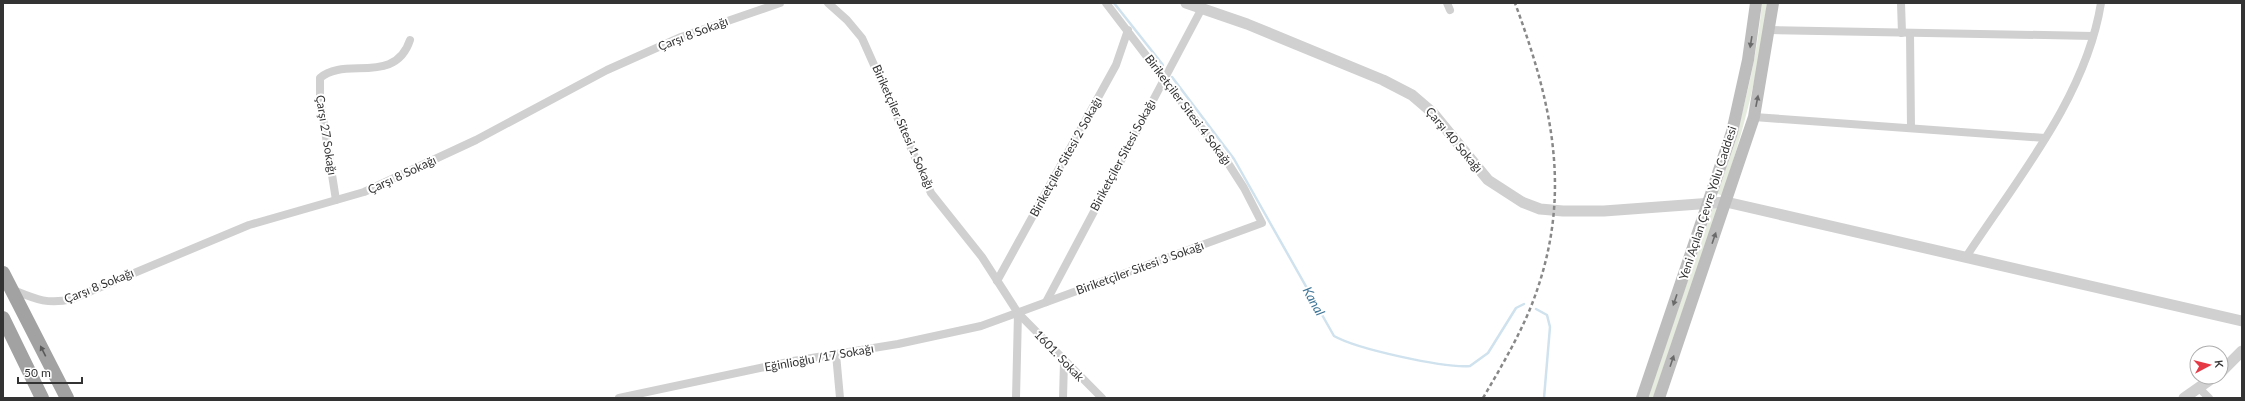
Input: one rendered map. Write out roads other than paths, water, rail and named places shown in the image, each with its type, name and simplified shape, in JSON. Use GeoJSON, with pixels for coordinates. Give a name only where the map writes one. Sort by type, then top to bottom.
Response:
{"type":"FeatureCollection","features":[{"type":"Feature","properties":{"kind":"highway"},"geometry":{"type":"LineString","coordinates":[[3,273],[67,398]]}},
{"type":"Feature","properties":{"kind":"highway"},"geometry":{"type":"LineString","coordinates":[[3,318],[42,398]]}},
{"type":"Feature","properties":{"kind":"main road","name":"Yeni Açılan Çevre Yolu Caddesi"},"geometry":{"type":"LineString","coordinates":[[1642,398],[1732,132],[1748,60],[1756,3]]}},
{"type":"Feature","properties":{"kind":"main road","name":"Yeni Açılan Çevre Yolu Caddesi"},"geometry":{"type":"LineString","coordinates":[[1659,398],[1754,117],[1770,30],[1773,3]]}},
{"type":"Feature","properties":{"kind":"street","name":"Çarşı 8 Sokağı"},"geometry":{"type":"LineString","coordinates":[[12,290],[47,302],[56,303],[72,299],[250,225],[364,192],[476,140],[606,70],[681,37],[780,3]]}},
{"type":"Feature","properties":{"kind":"street","name":"Biriketçiler Sitesi 1 Sokağı"},"geometry":{"type":"LineString","coordinates":[[828,3],[847,20],[862,38],[929,189],[997,281],[1018,313]]}},
{"type":"Feature","properties":{"kind":"street","name":"Biriketçiler Sitesi 4 Sokağı"},"geometry":{"type":"LineString","coordinates":[[1106,3],[1164,77],[1235,172],[1262,223]]}},
{"type":"Feature","properties":{"kind":"street","name":"Çarşı 40 Sokağı"},"geometry":{"type":"LineString","coordinates":[[1186,3],[1247,24],[1383,80],[1412,95],[1433,113],[1488,180],[1522,202],[1540,209],[1570,212],[1663,208],[1708,202],[1726,202],[2242,321]]}},
{"type":"Feature","properties":{"kind":"street"},"geometry":{"type":"LineString","coordinates":[[1901,3],[1906,33],[1912,128]]}},
{"type":"Feature","properties":{"kind":"street"},"geometry":{"type":"LineString","coordinates":[[1966,257],[2045,138],[2073,92],[2098,21],[2101,3]]}},
{"type":"Feature","properties":{"kind":"street","name":"Biriketçiler Sitesi Sokağı"},"geometry":{"type":"LineString","coordinates":[[1046,302],[1164,77],[1202,8]]}},
{"type":"Feature","properties":{"kind":"street","name":"Biriketçiler Sitesi 2 Sokağı"},"geometry":{"type":"LineString","coordinates":[[997,281],[1116,65],[1128,30]]}},
{"type":"Feature","properties":{"kind":"street"},"geometry":{"type":"LineString","coordinates":[[1770,30],[2093,36]]}},
{"type":"Feature","properties":{"kind":"street","name":"Çarşı 27 Sokağı"},"geometry":{"type":"LineString","coordinates":[[336,200],[320,98],[320,78],[324,74],[334,72],[392,64],[404,54],[410,40]]}},
{"type":"Feature","properties":{"kind":"street"},"geometry":{"type":"LineString","coordinates":[[1754,117],[2045,138]]}},
{"type":"Feature","properties":{"kind":"street","name":"Biriketçiler Sitesi 3 Sokağı"},"geometry":{"type":"LineString","coordinates":[[1018,313],[1262,223]]}},
{"type":"Feature","properties":{"kind":"street"},"geometry":{"type":"LineString","coordinates":[[1016,398],[1018,313]]}},
{"type":"Feature","properties":{"kind":"street","name":"Eğinlioğlu /17 Sokağı"},"geometry":{"type":"LineString","coordinates":[[619,398],[793,361],[938,337],[981,326],[1018,313]]}},
{"type":"Feature","properties":{"kind":"street","name":"1601. Sokak"},"geometry":{"type":"LineString","coordinates":[[1018,313],[1064,362],[1102,398]]}},
{"type":"Feature","properties":{"kind":"street"},"geometry":{"type":"LineString","coordinates":[[2229,364],[2242,351]]}},
{"type":"Feature","properties":{"kind":"street"},"geometry":{"type":"LineString","coordinates":[[836,354],[840,398]]}},
{"type":"Feature","properties":{"kind":"street"},"geometry":{"type":"LineString","coordinates":[[1064,362],[1064,398]]}},
{"type":"Feature","properties":{"kind":"street"},"geometry":{"type":"LineString","coordinates":[[2184,398],[2204,385]]}},
{"type":"Feature","properties":{"kind":"street"},"geometry":{"type":"LineString","coordinates":[[2200,388],[2209,398]]}},
{"type":"Feature","properties":{"kind":"waterway","name":"Kanal"},"geometry":{"type":"LineString","coordinates":[[1114,3],[1163,65]]}},
{"type":"Feature","properties":{"kind":"waterway","name":"Kanal"},"geometry":{"type":"LineString","coordinates":[[1172,77],[1234,159],[1334,336],[1345,341],[1400,357],[1441,364],[1470,366],[1488,353],[1516,308],[1524,304]]}},
{"type":"Feature","properties":{"kind":"waterway","name":"Kanal"},"geometry":{"type":"LineString","coordinates":[[1536,309],[1547,315],[1550,327],[1544,398]]}},
{"type":"Feature","properties":{"kind":"railway"},"geometry":{"type":"LineString","coordinates":[[1483,398],[1514,343],[1530,309],[1544,269],[1552,230],[1555,192],[1554,155],[1548,118],[1540,80],[1529,42],[1515,3]]}}]}
